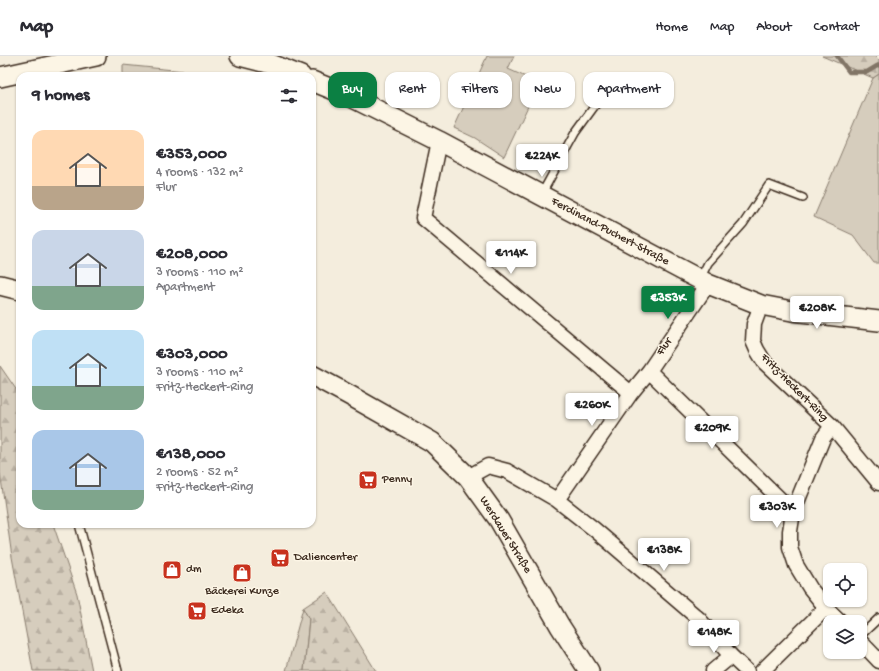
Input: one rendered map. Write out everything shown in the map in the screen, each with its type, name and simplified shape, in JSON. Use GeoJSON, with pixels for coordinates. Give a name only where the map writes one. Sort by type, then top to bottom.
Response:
{"type":"FeatureCollection","features":[{"type":"Feature","properties":{"kind":"street"},"geometry":{"type":"LineString","coordinates":[[23,72],[96,56]]}},
{"type":"Feature","properties":{"kind":"street"},"geometry":{"type":"LineString","coordinates":[[240,56],[271,64],[290,72]]}},
{"type":"Feature","properties":{"kind":"street"},"geometry":{"type":"LineString","coordinates":[[0,77],[16,74]]}},
{"type":"Feature","properties":{"kind":"street","name":"Ferdinand-Puchert-Straße"},"geometry":{"type":"LineString","coordinates":[[316,83],[349,96],[439,140],[704,282],[761,305],[792,311],[879,321]]}},
{"type":"Feature","properties":{"kind":"street"},"geometry":{"type":"LineString","coordinates":[[439,140],[423,218],[631,393]]}},
{"type":"Feature","properties":{"kind":"street","name":"Flur"},"geometry":{"type":"LineString","coordinates":[[649,371],[704,282]]}},
{"type":"Feature","properties":{"kind":"street"},"geometry":{"type":"LineString","coordinates":[[0,285],[16,289]]}},
{"type":"Feature","properties":{"kind":"street","name":"Fritz-Heckert-Ring"},"geometry":{"type":"LineString","coordinates":[[761,305],[754,324],[753,341],[765,363],[832,426],[879,483]]}},
{"type":"Feature","properties":{"kind":"street"},"geometry":{"type":"LineString","coordinates":[[557,500],[631,393],[649,371],[793,512]]}},
{"type":"Feature","properties":{"kind":"street","name":"Werdauer Straße"},"geometry":{"type":"LineString","coordinates":[[316,380],[432,442],[468,477],[500,520],[560,626],[589,671]]}},
{"type":"Feature","properties":{"kind":"street","name":"Fritz-Heckert-Ring"},"geometry":{"type":"LineString","coordinates":[[832,426],[823,438],[793,512],[790,531],[790,547],[796,565],[810,588],[833,615]]}},
{"type":"Feature","properties":{"kind":"street"},"geometry":{"type":"LineString","coordinates":[[468,477],[488,466],[507,471],[557,500],[594,529],[699,619],[731,656],[747,671]]}},
{"type":"Feature","properties":{"kind":"street"},"geometry":{"type":"LineString","coordinates":[[762,671],[826,608]]}},
{"type":"Feature","properties":{"kind":"street"},"geometry":{"type":"LineString","coordinates":[[867,649],[879,661]]}},
{"type":"Feature","properties":{"kind":"street"},"geometry":{"type":"LineString","coordinates":[[714,671],[731,656]]}},
{"type":"Feature","properties":{"kind":"lane"},"geometry":{"type":"LineString","coordinates":[[541,195],[575,133],[593,108]]}},
{"type":"Feature","properties":{"kind":"lane"},"geometry":{"type":"LineString","coordinates":[[704,282],[708,263],[743,224],[769,185],[802,198]]}},
{"type":"Feature","properties":{"kind":"lane"},"geometry":{"type":"LineString","coordinates":[[80,528],[119,670]]}},
{"type":"Feature","properties":{"kind":"lane"},"geometry":{"type":"LineString","coordinates":[[867,629],[879,618]]}},
{"type":"Feature","properties":{"kind":"green space"},"geometry":{"type":"Polygon","coordinates":[[[487,56],[514,56],[508,69],[520,74],[520,108],[527,108],[504,157],[475,138],[454,128],[463,108],[512,108],[512,72],[480,72],[487,56]]]}},
{"type":"Feature","properties":{"kind":"green space"},"geometry":{"type":"Polygon","coordinates":[[[822,56],[875,56],[879,60],[879,74],[873,78],[822,56]]]}},
{"type":"Feature","properties":{"kind":"green space"},"geometry":{"type":"Polygon","coordinates":[[[123,65],[194,72],[123,72],[123,65]]]}},
{"type":"Feature","properties":{"kind":"green space"},"geometry":{"type":"Polygon","coordinates":[[[879,74],[879,263],[874,263],[853,235],[814,217],[873,78],[879,74]]]}},
{"type":"Feature","properties":{"kind":"green space"},"geometry":{"type":"Polygon","coordinates":[[[0,366],[16,389],[16,528],[54,528],[77,594],[92,671],[33,671],[12,557],[0,472],[0,366]]]}},
{"type":"Feature","properties":{"kind":"green space"},"geometry":{"type":"Polygon","coordinates":[[[327,592],[376,671],[304,671],[309,619],[303,608],[327,592]]]}},
{"type":"Feature","properties":{"kind":"green space"},"geometry":{"type":"Polygon","coordinates":[[[303,608],[309,619],[304,671],[286,671],[303,608]]]}},
{"type":"Feature","properties":{"kind":"waterway"},"geometry":{"type":"LineString","coordinates":[[837,56],[849,72],[867,72],[879,65]]}},
{"type":"Feature","properties":{"kind":"place","name":"Penny"},"geometry":{"type":"Point","coordinates":[368,480]}},
{"type":"Feature","properties":{"kind":"place","name":"Daliencenter"},"geometry":{"type":"Point","coordinates":[280,558]}},
{"type":"Feature","properties":{"kind":"place","name":"dm"},"geometry":{"type":"Point","coordinates":[172,570]}},
{"type":"Feature","properties":{"kind":"place","name":"Bäckerei Kunze"},"geometry":{"type":"Point","coordinates":[242,573]}},
{"type":"Feature","properties":{"kind":"place","name":"Edeka"},"geometry":{"type":"Point","coordinates":[197,611]}}]}
